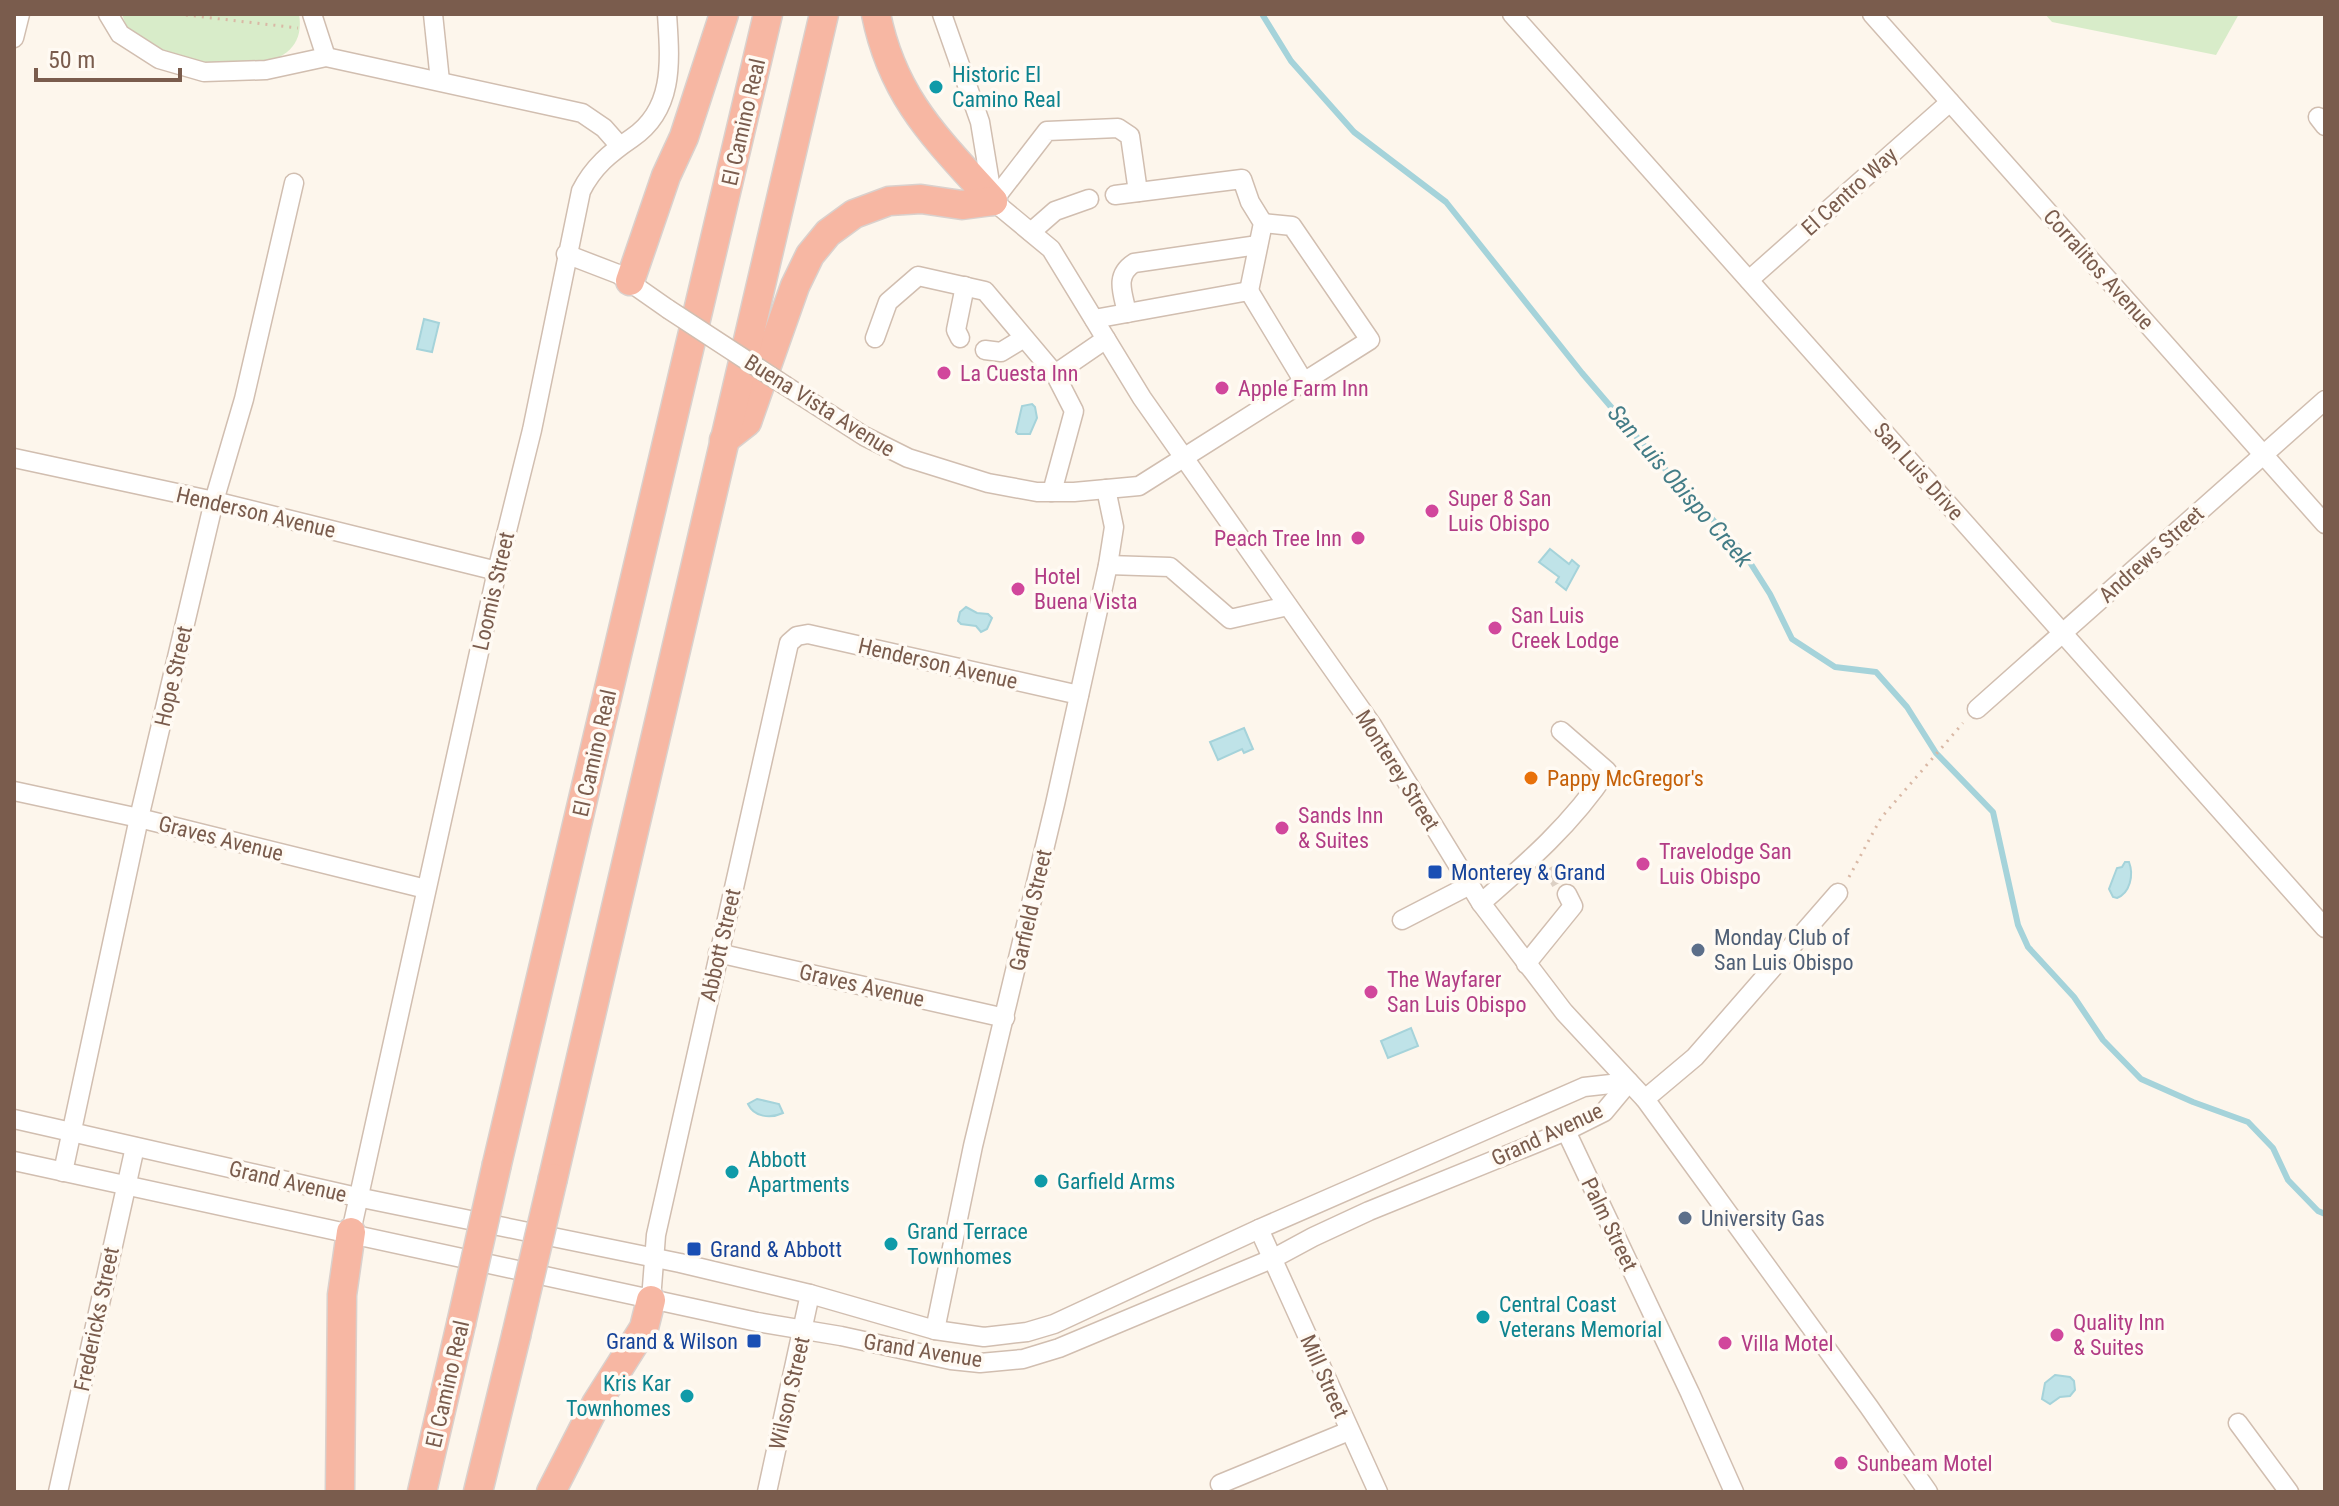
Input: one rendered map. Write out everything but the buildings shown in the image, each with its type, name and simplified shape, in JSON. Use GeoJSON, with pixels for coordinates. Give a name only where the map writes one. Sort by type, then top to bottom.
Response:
{"type":"FeatureCollection","features":[{"type":"Feature","properties":{"kind":"highway"},"geometry":{"type":"LineString","coordinates":[[630,281],[666,176],[684,137],[724,14]]}},
{"type":"Feature","properties":{"kind":"highway","name":"El Camino Real"},"geometry":{"type":"LineString","coordinates":[[422,1492],[768,14]]}},
{"type":"Feature","properties":{"kind":"highway"},"geometry":{"type":"LineString","coordinates":[[478,1492],[824,14]]}},
{"type":"Feature","properties":{"kind":"highway"},"geometry":{"type":"LineString","coordinates":[[876,14],[893,71],[916,113],[993,201]]}},
{"type":"Feature","properties":{"kind":"highway"},"geometry":{"type":"LineString","coordinates":[[722,442],[747,422],[795,286],[810,255],[828,233],[854,214],[889,201],[921,199],[962,205],[993,201]]}},
{"type":"Feature","properties":{"kind":"highway"},"geometry":{"type":"LineString","coordinates":[[340,1492],[342,1295],[351,1232]]}},
{"type":"Feature","properties":{"kind":"highway"},"geometry":{"type":"LineString","coordinates":[[551,1492],[596,1404],[644,1328],[651,1300]]}},
{"type":"Feature","properties":{"kind":"street"},"geometry":{"type":"LineString","coordinates":[[14,38],[20,14]]}},
{"type":"Feature","properties":{"kind":"street"},"geometry":{"type":"LineString","coordinates":[[108,14],[120,34],[159,59],[204,72],[266,70],[326,57],[582,113],[604,128],[619,145]]}},
{"type":"Feature","properties":{"kind":"street"},"geometry":{"type":"LineString","coordinates":[[433,14],[440,81]]}},
{"type":"Feature","properties":{"kind":"street","name":"Loomis Street"},"geometry":{"type":"LineString","coordinates":[[351,1232],[497,571],[532,430],[581,191],[589,174],[619,145],[647,126],[658,111],[670,67],[667,14]]}},
{"type":"Feature","properties":{"kind":"street"},"geometry":{"type":"LineString","coordinates":[[942,14],[980,122],[993,201]]}},
{"type":"Feature","properties":{"kind":"street","name":"San Luis Drive"},"geometry":{"type":"LineString","coordinates":[[1512,14],[2325,928]]}},
{"type":"Feature","properties":{"kind":"street","name":"Corralitos Avenue"},"geometry":{"type":"LineString","coordinates":[[1872,14],[2325,524]]}},
{"type":"Feature","properties":{"kind":"street"},"geometry":{"type":"LineString","coordinates":[[315,22],[326,57]]}},
{"type":"Feature","properties":{"kind":"street","name":"El Centro Way"},"geometry":{"type":"LineString","coordinates":[[1749,280],[1950,102]]}},
{"type":"Feature","properties":{"kind":"street"},"geometry":{"type":"LineString","coordinates":[[993,201],[1047,131],[1118,128],[1130,136],[1138,192]]}},
{"type":"Feature","properties":{"kind":"street"},"geometry":{"type":"LineString","coordinates":[[1115,195],[1242,179],[1250,202],[1263,223],[1249,291],[1304,382]]}},
{"type":"Feature","properties":{"kind":"street","name":"Hope Street"},"geometry":{"type":"LineString","coordinates":[[63,1172],[139,818],[214,501],[244,399],[294,183]]}},
{"type":"Feature","properties":{"kind":"street"},"geometry":{"type":"LineString","coordinates":[[1031,232],[1055,211],[1089,199]]}},
{"type":"Feature","properties":{"kind":"street","name":"Monterey Street"},"geometry":{"type":"LineString","coordinates":[[993,201],[1051,249],[1184,460],[1372,725],[1481,903],[1564,1012],[1645,1099],[1928,1492]]}},
{"type":"Feature","properties":{"kind":"street","name":"Buena Vista Avenue"},"geometry":{"type":"LineString","coordinates":[[566,254],[630,281],[864,436],[908,458],[988,483],[1052,492],[1139,486],[1370,340],[1292,226],[1263,223]]}},
{"type":"Feature","properties":{"kind":"street"},"geometry":{"type":"LineString","coordinates":[[1127,313],[1120,279],[1124,269],[1134,263],[1258,245]]}},
{"type":"Feature","properties":{"kind":"street"},"geometry":{"type":"LineString","coordinates":[[875,338],[888,302],[918,276],[985,291],[1055,374],[1074,411],[1052,492]]}},
{"type":"Feature","properties":{"kind":"street"},"geometry":{"type":"LineString","coordinates":[[960,338],[956,330],[965,286]]}},
{"type":"Feature","properties":{"kind":"street"},"geometry":{"type":"LineString","coordinates":[[1094,319],[1249,291]]}},
{"type":"Feature","properties":{"kind":"street"},"geometry":{"type":"LineString","coordinates":[[985,350],[1001,352],[1024,338]]}},
{"type":"Feature","properties":{"kind":"street"},"geometry":{"type":"LineString","coordinates":[[1055,374],[1106,339]]}},
{"type":"Feature","properties":{"kind":"street","name":"Andrews Street"},"geometry":{"type":"LineString","coordinates":[[1972,714],[2325,400]]}},
{"type":"Feature","properties":{"kind":"street","name":"Henderson Avenue"},"geometry":{"type":"LineString","coordinates":[[14,458],[214,501],[497,571]]}},
{"type":"Feature","properties":{"kind":"street","name":"Garfield Street"},"geometry":{"type":"LineString","coordinates":[[935,1330],[973,1146],[1108,565],[1114,527],[1106,489]]}},
{"type":"Feature","properties":{"kind":"street"},"geometry":{"type":"LineString","coordinates":[[1108,565],[1170,567],[1230,619],[1288,606]]}},
{"type":"Feature","properties":{"kind":"street","name":"Henderson Avenue"},"geometry":{"type":"LineString","coordinates":[[797,636],[808,634],[1079,695]]}},
{"type":"Feature","properties":{"kind":"street","name":"Abbott Street"},"geometry":{"type":"LineString","coordinates":[[651,1300],[653,1257],[718,953],[789,643],[797,636]]}},
{"type":"Feature","properties":{"kind":"street"},"geometry":{"type":"LineString","coordinates":[[1481,903],[1542,850],[1589,799],[1607,771],[1561,731]]}},
{"type":"Feature","properties":{"kind":"street","name":"Graves Avenue"},"geometry":{"type":"LineString","coordinates":[[14,791],[139,818],[426,889]]}},
{"type":"Feature","properties":{"kind":"street"},"geometry":{"type":"LineString","coordinates":[[1542,850],[1551,867]]}},
{"type":"Feature","properties":{"kind":"street"},"geometry":{"type":"LineString","coordinates":[[1402,920],[1470,885]]}},
{"type":"Feature","properties":{"kind":"street"},"geometry":{"type":"LineString","coordinates":[[1645,1099],[1695,1057],[1838,893]]}},
{"type":"Feature","properties":{"kind":"street"},"geometry":{"type":"LineString","coordinates":[[1526,964],[1573,906],[1567,894]]}},
{"type":"Feature","properties":{"kind":"street","name":"Graves Avenue"},"geometry":{"type":"LineString","coordinates":[[718,953],[1005,1018]]}},
{"type":"Feature","properties":{"kind":"street","name":"Grand Avenue"},"geometry":{"type":"LineString","coordinates":[[14,1119],[357,1197],[653,1257],[810,1294],[935,1330],[984,1337],[1027,1332],[1054,1324],[1259,1229],[1584,1087],[1629,1082]]}},
{"type":"Feature","properties":{"kind":"street","name":"Grand Avenue"},"geometry":{"type":"LineString","coordinates":[[14,1161],[351,1232],[651,1300],[951,1360],[980,1363],[1023,1359],[1059,1348],[1274,1258],[1335,1226],[1566,1131],[1604,1112],[1629,1082]]}},
{"type":"Feature","properties":{"kind":"street","name":"Palm Street"},"geometry":{"type":"LineString","coordinates":[[1566,1131],[1734,1492]]}},
{"type":"Feature","properties":{"kind":"street","name":"Fredericks Street"},"geometry":{"type":"LineString","coordinates":[[58,1492],[135,1147]]}},
{"type":"Feature","properties":{"kind":"street","name":"Mill Street"},"geometry":{"type":"LineString","coordinates":[[1259,1229],[1378,1492]]}},
{"type":"Feature","properties":{"kind":"street","name":"Wilson Street"},"geometry":{"type":"LineString","coordinates":[[767,1492],[810,1294]]}},
{"type":"Feature","properties":{"kind":"street"},"geometry":{"type":"LineString","coordinates":[[2238,1423],[2289,1492]]}},
{"type":"Feature","properties":{"kind":"street"},"geometry":{"type":"LineString","coordinates":[[1220,1484],[1349,1431]]}},
{"type":"Feature","properties":{"kind":"path"},"geometry":{"type":"LineString","coordinates":[[178,14],[315,22]]}},
{"type":"Feature","properties":{"kind":"path"},"geometry":{"type":"LineString","coordinates":[[1838,893],[1881,818],[1972,714]]}},
{"type":"Feature","properties":{"kind":"green space"},"geometry":{"type":"Polygon","coordinates":[[[122,14],[299,14],[297,38],[285,54],[264,62],[238,65],[181,58],[156,49],[133,35],[122,14]]]}},
{"type":"Feature","properties":{"kind":"green space"},"geometry":{"type":"Polygon","coordinates":[[[2045,14],[2239,14],[2216,55],[2052,22],[2045,14]]]}},
{"type":"Feature","properties":{"kind":"water"},"geometry":{"type":"Polygon","coordinates":[[[424,319],[439,323],[432,352],[417,349],[424,319]]]}},
{"type":"Feature","properties":{"kind":"water"},"geometry":{"type":"Polygon","coordinates":[[[1032,404],[1037,418],[1030,434],[1018,434],[1022,406],[1032,404]]]}},
{"type":"Feature","properties":{"kind":"water"},"geometry":{"type":"Polygon","coordinates":[[[1550,549],[1569,564],[1572,560],[1579,566],[1566,590],[1556,582],[1559,577],[1539,562],[1550,549]]]}},
{"type":"Feature","properties":{"kind":"water"},"geometry":{"type":"Polygon","coordinates":[[[966,607],[992,618],[987,629],[981,632],[976,626],[958,621],[960,612],[966,607]]]}},
{"type":"Feature","properties":{"kind":"water"},"geometry":{"type":"Polygon","coordinates":[[[1244,728],[1253,749],[1244,753],[1242,749],[1218,760],[1210,742],[1244,728]]]}},
{"type":"Feature","properties":{"kind":"water"},"geometry":{"type":"Polygon","coordinates":[[[2129,862],[2130,883],[2121,896],[2113,897],[2109,889],[2117,868],[2129,862]]]}},
{"type":"Feature","properties":{"kind":"water"},"geometry":{"type":"Polygon","coordinates":[[[1411,1028],[1418,1046],[1388,1058],[1381,1041],[1411,1028]]]}},
{"type":"Feature","properties":{"kind":"water"},"geometry":{"type":"Polygon","coordinates":[[[757,1099],[779,1104],[783,1113],[773,1116],[758,1114],[748,1104],[757,1099]]]}},
{"type":"Feature","properties":{"kind":"water"},"geometry":{"type":"Polygon","coordinates":[[[2055,1375],[2070,1377],[2075,1390],[2070,1396],[2060,1397],[2050,1404],[2042,1399],[2045,1383],[2055,1375]]]}},
{"type":"Feature","properties":{"kind":"waterway","name":"San Luis Obispo Creek"},"geometry":{"type":"LineString","coordinates":[[1262,14],[1291,61],[1354,132],[1446,202],[1582,373],[1653,456],[1744,553],[1770,594],[1792,639],[1835,667],[1876,672],[1907,707],[1936,753],[1993,812],[2018,925],[2028,947],[2074,997],[2103,1040],[2141,1079],[2248,1122],[2273,1148],[2288,1180],[2318,1211],[2325,1214]]}},
{"type":"Feature","properties":{"kind":"tunnel"},"geometry":{"type":"LineString","coordinates":[[1551,867],[1567,894]]}},
{"type":"Feature","properties":{"kind":"place","name":"Historic El Camino Real"},"geometry":{"type":"Point","coordinates":[936,87]}},
{"type":"Feature","properties":{"kind":"place","name":"La Cuesta Inn"},"geometry":{"type":"Point","coordinates":[944,373]}},
{"type":"Feature","properties":{"kind":"place","name":"Apple Farm Inn"},"geometry":{"type":"Point","coordinates":[1222,388]}},
{"type":"Feature","properties":{"kind":"place","name":"Super 8 San Luis Obispo"},"geometry":{"type":"Point","coordinates":[1432,511]}},
{"type":"Feature","properties":{"kind":"place","name":"Peach Tree Inn"},"geometry":{"type":"Point","coordinates":[1358,538]}},
{"type":"Feature","properties":{"kind":"place","name":"Hotel Buena Vista"},"geometry":{"type":"Point","coordinates":[1018,589]}},
{"type":"Feature","properties":{"kind":"place","name":"San Luis Creek Lodge"},"geometry":{"type":"Point","coordinates":[1495,628]}},
{"type":"Feature","properties":{"kind":"place","name":"Pappy McGregor's"},"geometry":{"type":"Point","coordinates":[1531,778]}},
{"type":"Feature","properties":{"kind":"place","name":"Sands Inn & Suites"},"geometry":{"type":"Point","coordinates":[1282,828]}},
{"type":"Feature","properties":{"kind":"place","name":"Travelodge San Luis Obispo"},"geometry":{"type":"Point","coordinates":[1643,864]}},
{"type":"Feature","properties":{"kind":"place","name":"Monterey & Grand"},"geometry":{"type":"Point","coordinates":[1435,872]}},
{"type":"Feature","properties":{"kind":"place","name":"Monday Club of San Luis Obispo"},"geometry":{"type":"Point","coordinates":[1698,950]}},
{"type":"Feature","properties":{"kind":"place","name":"The Wayfarer San Luis Obispo"},"geometry":{"type":"Point","coordinates":[1371,992]}},
{"type":"Feature","properties":{"kind":"place","name":"Abbott Apartments"},"geometry":{"type":"Point","coordinates":[732,1172]}},
{"type":"Feature","properties":{"kind":"place","name":"Garfield Arms"},"geometry":{"type":"Point","coordinates":[1041,1181]}},
{"type":"Feature","properties":{"kind":"place","name":"University Gas"},"geometry":{"type":"Point","coordinates":[1685,1218]}},
{"type":"Feature","properties":{"kind":"place","name":"Grand Terrace Townhomes"},"geometry":{"type":"Point","coordinates":[891,1244]}},
{"type":"Feature","properties":{"kind":"place","name":"Grand & Abbott"},"geometry":{"type":"Point","coordinates":[694,1249]}},
{"type":"Feature","properties":{"kind":"place","name":"Central Coast Veterans Memorial"},"geometry":{"type":"Point","coordinates":[1483,1317]}},
{"type":"Feature","properties":{"kind":"place","name":"Quality Inn & Suites"},"geometry":{"type":"Point","coordinates":[2057,1335]}},
{"type":"Feature","properties":{"kind":"place","name":"Grand & Wilson"},"geometry":{"type":"Point","coordinates":[754,1341]}},
{"type":"Feature","properties":{"kind":"place","name":"Villa Motel"},"geometry":{"type":"Point","coordinates":[1725,1343]}},
{"type":"Feature","properties":{"kind":"place","name":"Kris Kar Townhomes"},"geometry":{"type":"Point","coordinates":[687,1396]}},
{"type":"Feature","properties":{"kind":"place","name":"Sunbeam Motel"},"geometry":{"type":"Point","coordinates":[1841,1463]}}]}
